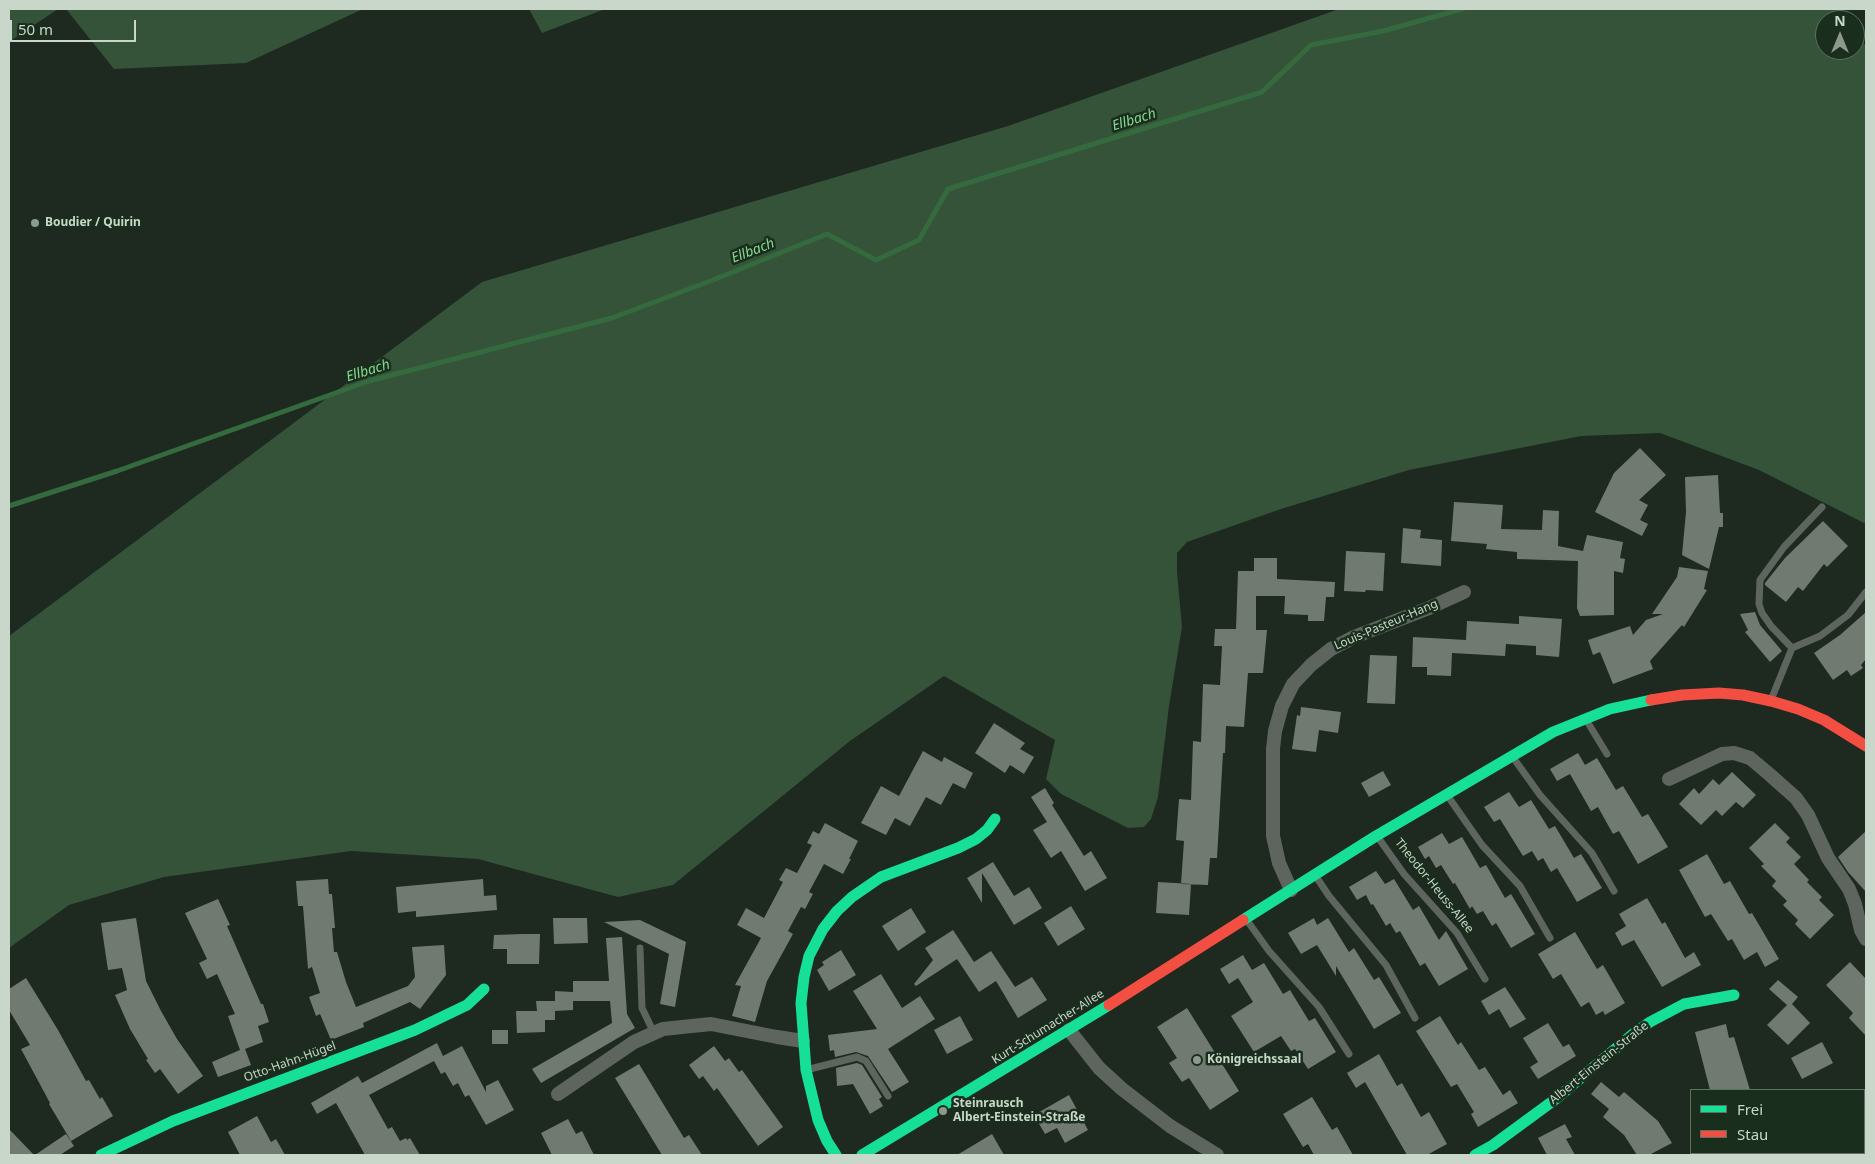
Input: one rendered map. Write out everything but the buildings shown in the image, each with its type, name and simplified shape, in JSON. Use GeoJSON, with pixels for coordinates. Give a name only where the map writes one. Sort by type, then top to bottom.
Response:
{"type":"FeatureCollection","features":[{"type":"Feature","properties":{"kind":"street","name":"Louis-Pasteur-Hang"},"geometry":{"type":"LineString","coordinates":[[1291,890],[1279,863],[1273,836],[1275,731],[1282,706],[1293,684],[1311,665],[1331,649],[1354,637],[1429,608],[1464,592]]}},
{"type":"Feature","properties":{"kind":"street","name":"Theodor-Heuss-Allee"},"geometry":{"type":"LineString","coordinates":[[1291,890],[1376,836],[1512,755],[1553,732],[1610,709],[1648,700],[1682,695],[1719,693],[1743,695],[1798,709],[1824,720],[1866,746]]}},
{"type":"Feature","properties":{"kind":"street"},"geometry":{"type":"LineString","coordinates":[[1669,779],[1722,754],[1734,753],[1750,758],[1796,798],[1808,815],[1828,858],[1849,889],[1865,931]]}},
{"type":"Feature","properties":{"kind":"street"},"geometry":{"type":"LineString","coordinates":[[836,1155],[827,1141],[818,1120],[806,1070],[801,1003],[809,956],[822,929],[852,897],[881,877],[976,839],[987,830],[995,819]]}},
{"type":"Feature","properties":{"kind":"street","name":"Kurt-Schumacher-Allee"},"geometry":{"type":"LineString","coordinates":[[862,1155],[1069,1030],[1291,890]]}},
{"type":"Feature","properties":{"kind":"street","name":"Otto-Hahn-Hügel"},"geometry":{"type":"LineString","coordinates":[[101,1155],[173,1121],[415,1030],[468,1005],[484,989]]}},
{"type":"Feature","properties":{"kind":"street","name":"Albert-Einstein-Straße"},"geometry":{"type":"LineString","coordinates":[[1475,1155],[1493,1145],[1557,1098],[1650,1022],[1684,1004],[1734,995]]}},
{"type":"Feature","properties":{"kind":"street"},"geometry":{"type":"LineString","coordinates":[[558,1094],[634,1042],[663,1029],[711,1024],[777,1038],[803,1041]]}},
{"type":"Feature","properties":{"kind":"street"},"geometry":{"type":"LineString","coordinates":[[1069,1030],[1099,1068],[1122,1089],[1170,1126],[1217,1155]]}},
{"type":"Feature","properties":{"kind":"lane"},"geometry":{"type":"LineString","coordinates":[[1792,648],[1771,626],[1762,613],[1758,592],[1760,580],[1784,547],[1822,507]]}},
{"type":"Feature","properties":{"kind":"lane"},"geometry":{"type":"LineString","coordinates":[[1771,701],[1792,648],[1820,636],[1848,615],[1866,592]]}},
{"type":"Feature","properties":{"kind":"lane"},"geometry":{"type":"LineString","coordinates":[[1585,718],[1607,754]]}},
{"type":"Feature","properties":{"kind":"lane"},"geometry":{"type":"LineString","coordinates":[[1512,755],[1540,795],[1592,853],[1614,891]]}},
{"type":"Feature","properties":{"kind":"lane"},"geometry":{"type":"LineString","coordinates":[[1447,794],[1482,845],[1520,886],[1550,938]]}},
{"type":"Feature","properties":{"kind":"lane","name":"Theodor-Heuss-Allee"},"geometry":{"type":"LineString","coordinates":[[1376,836],[1404,874],[1457,933],[1485,979]]}},
{"type":"Feature","properties":{"kind":"lane"},"geometry":{"type":"LineString","coordinates":[[1315,874],[1329,896],[1386,965],[1415,1018]]}},
{"type":"Feature","properties":{"kind":"lane"},"geometry":{"type":"LineString","coordinates":[[1246,918],[1269,951],[1319,1007],[1350,1054]]}},
{"type":"Feature","properties":{"kind":"lane"},"geometry":{"type":"LineString","coordinates":[[640,948],[642,1008],[654,1033]]}},
{"type":"Feature","properties":{"kind":"lane"},"geometry":{"type":"LineString","coordinates":[[806,1070],[857,1057],[866,1061],[888,1096]]}},
{"type":"Feature","properties":{"kind":"green space"},"geometry":{"type":"Polygon","coordinates":[[[9,9],[58,9],[9,42],[9,9]]]}},
{"type":"Feature","properties":{"kind":"green space"},"geometry":{"type":"Polygon","coordinates":[[[66,9],[363,9],[246,63],[114,69],[66,9]]]}},
{"type":"Feature","properties":{"kind":"green space"},"geometry":{"type":"Polygon","coordinates":[[[529,9],[605,9],[542,33],[529,9]]]}},
{"type":"Feature","properties":{"kind":"green space"},"geometry":{"type":"Polygon","coordinates":[[[1339,9],[1835,9],[1815,10],[1815,60],[1865,60],[1865,45],[1866,46],[1866,524],[1759,470],[1660,433],[1581,436],[1409,470],[1281,509],[1187,542],[1177,553],[1182,627],[1169,706],[1158,797],[1151,819],[1144,827],[1128,828],[1061,794],[1046,779],[1055,740],[944,676],[850,741],[673,885],[618,897],[478,859],[351,851],[164,877],[69,905],[9,948],[9,636],[482,282],[1008,126],[1339,9]]]}},
{"type":"Feature","properties":{"kind":"waterway","name":"Ellbach"},"geometry":{"type":"LineString","coordinates":[[9,506],[117,471],[369,381],[612,318],[827,234],[876,260],[919,240],[948,189],[1262,92],[1311,45],[1383,31],[1462,9]]}},
{"type":"Feature","properties":{"kind":"traffic: fast"},"geometry":{"type":"LineString","coordinates":[[1243,920],[1376,836],[1553,732],[1610,709],[1651,700]]}},
{"type":"Feature","properties":{"kind":"traffic: fast"},"geometry":{"type":"LineString","coordinates":[[836,1155],[827,1141],[818,1120],[806,1070],[801,1003],[809,956],[823,929],[837,911],[852,897],[881,877],[958,848],[976,839],[987,830],[995,819]]}},
{"type":"Feature","properties":{"kind":"traffic: fast"},"geometry":{"type":"LineString","coordinates":[[101,1155],[173,1121],[415,1030],[467,1005],[484,989]]}},
{"type":"Feature","properties":{"kind":"traffic: fast"},"geometry":{"type":"LineString","coordinates":[[1475,1155],[1493,1145],[1557,1098],[1650,1022],[1684,1004],[1734,995]]}},
{"type":"Feature","properties":{"kind":"traffic: fast"},"geometry":{"type":"LineString","coordinates":[[862,1155],[1109,1005]]}},
{"type":"Feature","properties":{"kind":"traffic: jam"},"geometry":{"type":"LineString","coordinates":[[1651,700],[1682,695],[1719,693],[1743,695],[1798,709],[1824,720],[1866,746]]}},
{"type":"Feature","properties":{"kind":"traffic: jam"},"geometry":{"type":"LineString","coordinates":[[1109,1005],[1243,920]]}},
{"type":"Feature","properties":{"kind":"place","name":"Boudier / Quirin"},"geometry":{"type":"Point","coordinates":[35,223]}},
{"type":"Feature","properties":{"kind":"place","name":"Königreichssaal"},"geometry":{"type":"Point","coordinates":[1197,1060]}},
{"type":"Feature","properties":{"kind":"place","name":"Steinrausch Albert-Einstein-Straße"},"geometry":{"type":"Point","coordinates":[943,1111]}}]}
